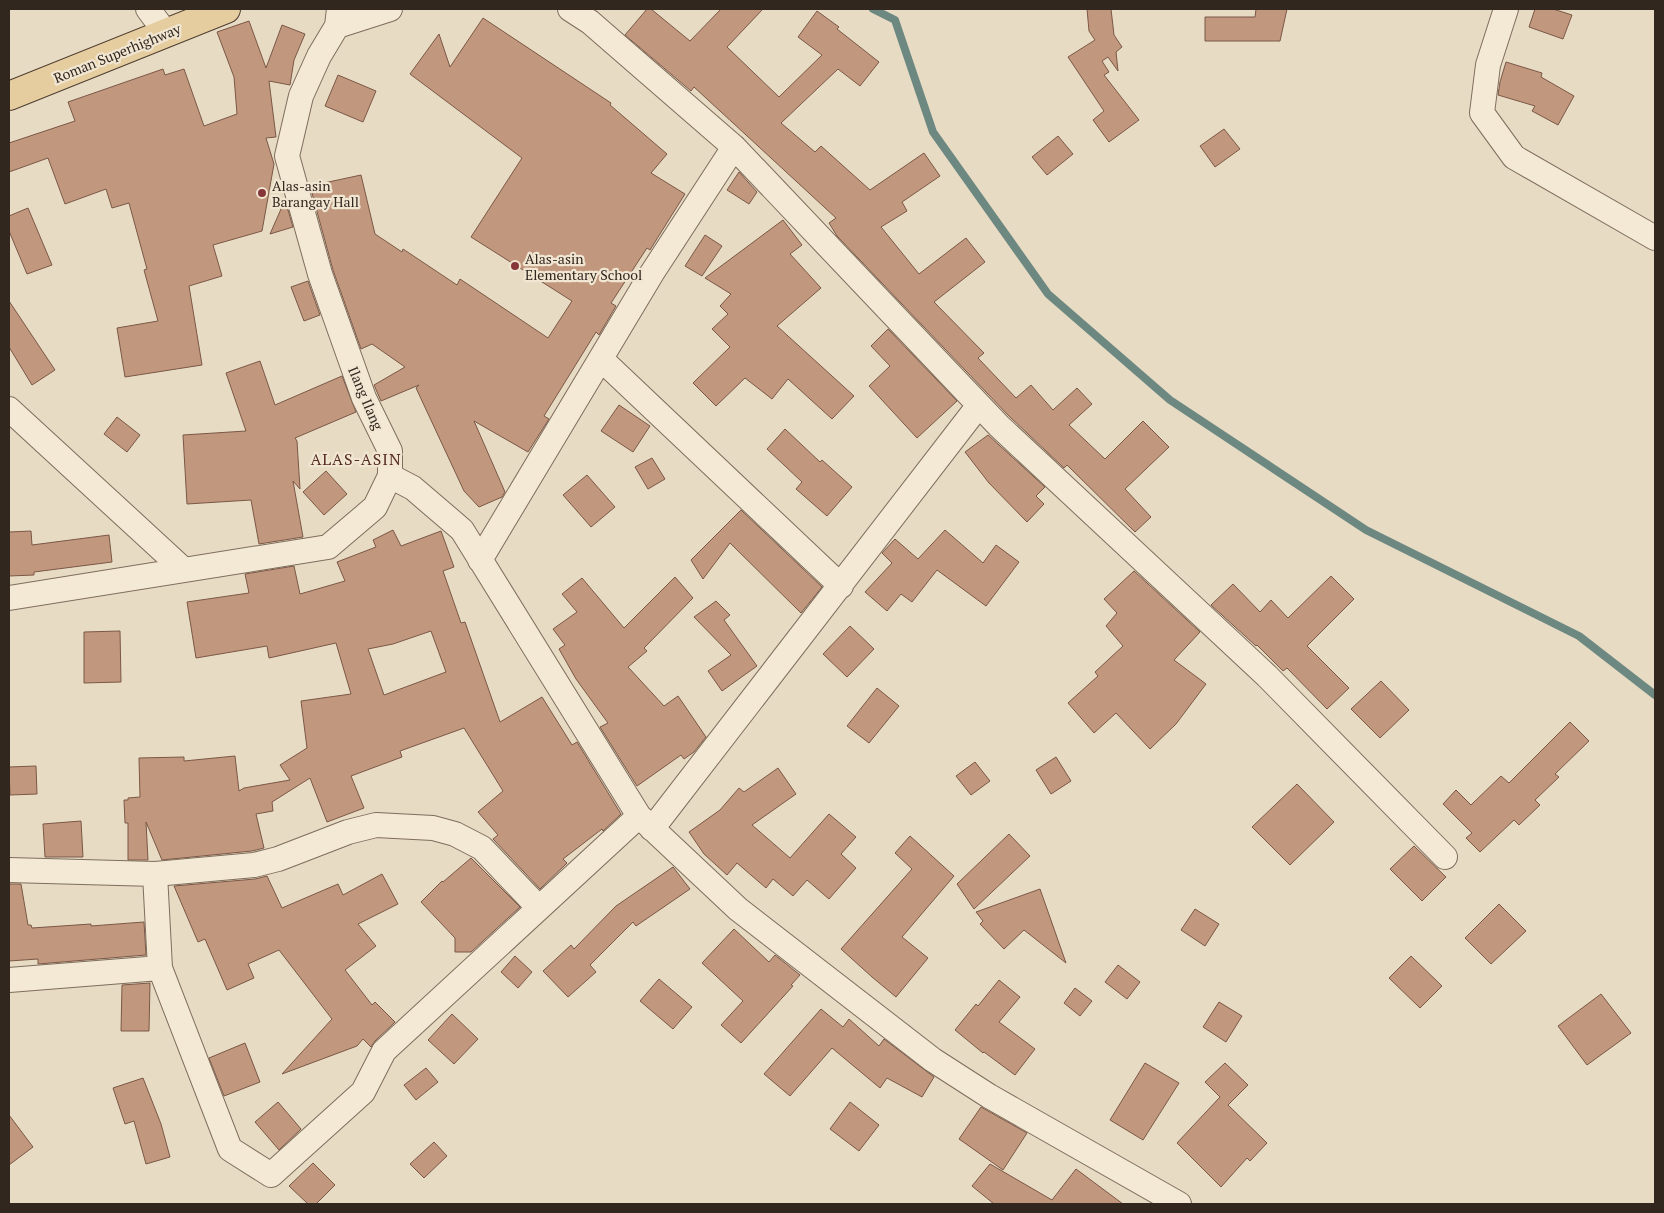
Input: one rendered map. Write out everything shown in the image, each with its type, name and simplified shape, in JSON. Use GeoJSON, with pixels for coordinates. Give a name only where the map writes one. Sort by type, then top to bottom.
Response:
{"type":"FeatureCollection","features":[{"type":"Feature","properties":{"kind":"main road","name":"Roman Superhighway"},"geometry":{"type":"LineString","coordinates":[[11,91],[226,9]]}},
{"type":"Feature","properties":{"kind":"street"},"geometry":{"type":"LineString","coordinates":[[148,9],[166,33]]}},
{"type":"Feature","properties":{"kind":"street"},"geometry":{"type":"LineString","coordinates":[[338,17],[390,9]]}},
{"type":"Feature","properties":{"kind":"street"},"geometry":{"type":"LineString","coordinates":[[570,9],[590,22],[734,147],[999,426],[1268,676],[1445,857]]}},
{"type":"Feature","properties":{"kind":"street"},"geometry":{"type":"LineString","coordinates":[[1506,9],[1488,65],[1482,114],[1514,157],[1655,238]]}},
{"type":"Feature","properties":{"kind":"street","name":"Ilang Ilang"},"geometry":{"type":"LineString","coordinates":[[9,598],[328,548],[375,508],[390,476],[390,451],[364,398],[320,274],[287,156],[301,96],[338,17]]}},
{"type":"Feature","properties":{"kind":"street"},"geometry":{"type":"LineString","coordinates":[[480,560],[652,273],[734,147]]}},
{"type":"Feature","properties":{"kind":"street"},"geometry":{"type":"LineString","coordinates":[[600,359],[840,586]]}},
{"type":"Feature","properties":{"kind":"street"},"geometry":{"type":"LineString","coordinates":[[155,874],[160,968],[230,1149],[271,1175],[362,1092],[384,1051],[539,908],[646,823],[840,586],[979,405]]}},
{"type":"Feature","properties":{"kind":"street"},"geometry":{"type":"LineString","coordinates":[[9,409],[184,570]]}},
{"type":"Feature","properties":{"kind":"street"},"geometry":{"type":"LineString","coordinates":[[390,476],[413,488],[462,530],[646,823],[738,909],[933,1060],[989,1096],[1179,1204]]}},
{"type":"Feature","properties":{"kind":"street"},"geometry":{"type":"LineString","coordinates":[[9,870],[155,874],[254,865],[278,859],[348,832],[376,825],[433,828],[455,834],[482,848],[539,908]]}},
{"type":"Feature","properties":{"kind":"street"},"geometry":{"type":"LineString","coordinates":[[9,980],[160,968]]}},
{"type":"Feature","properties":{"kind":"building"},"geometry":{"type":"Polygon","coordinates":[[[647,9],[651,9],[690,41],[721,9],[763,9],[727,47],[779,97],[822,55],[798,37],[817,11],[839,27],[837,29],[879,62],[860,86],[838,69],[781,123],[815,152],[821,146],[870,190],[924,153],[940,176],[902,202],[907,211],[881,227],[919,274],[966,238],[985,262],[934,302],[984,353],[978,358],[1016,398],[1031,385],[1053,410],[1077,388],[1092,404],[1069,425],[1105,459],[1143,421],[1169,447],[1125,489],[1151,517],[1135,532],[1067,465],[1064,468],[1009,416],[837,236],[829,223],[836,218],[694,87],[691,91],[625,35],[647,9]]]}},
{"type":"Feature","properties":{"kind":"building"},"geometry":{"type":"Polygon","coordinates":[[[1087,9],[1111,9],[1114,35],[1122,47],[1116,52],[1118,71],[1108,57],[1102,61],[1109,72],[1104,75],[1139,120],[1109,142],[1093,120],[1104,111],[1068,57],[1095,40],[1089,31],[1087,9]]]}},
{"type":"Feature","properties":{"kind":"building"},"geometry":{"type":"Polygon","coordinates":[[[1256,9],[1287,9],[1280,41],[1205,41],[1205,17],[1255,17],[1256,9]]]}},
{"type":"Feature","properties":{"kind":"building"},"geometry":{"type":"Polygon","coordinates":[[[1535,9],[1553,9],[1572,15],[1563,39],[1529,27],[1535,9]]]}},
{"type":"Feature","properties":{"kind":"building"},"geometry":{"type":"Polygon","coordinates":[[[483,18],[611,103],[610,105],[667,154],[651,173],[685,194],[650,250],[647,248],[611,303],[616,306],[599,335],[596,332],[544,416],[549,419],[528,452],[474,421],[505,492],[502,497],[479,507],[464,491],[416,388],[419,385],[381,401],[374,385],[405,367],[372,344],[361,349],[333,270],[310,186],[361,175],[375,234],[402,252],[403,249],[457,285],[460,279],[548,338],[572,301],[471,237],[522,158],[410,74],[439,34],[450,67],[483,18]]]}},
{"type":"Feature","properties":{"kind":"building"},"geometry":{"type":"Polygon","coordinates":[[[249,21],[266,68],[282,25],[305,34],[294,60],[290,85],[269,81],[276,137],[266,138],[274,164],[262,231],[213,245],[222,276],[189,286],[202,365],[125,377],[117,328],[158,321],[144,270],[147,269],[129,203],[112,208],[106,189],[65,204],[48,158],[9,172],[9,143],[75,121],[68,102],[163,69],[165,75],[184,69],[204,126],[237,114],[234,77],[217,32],[249,21]]]}},
{"type":"Feature","properties":{"kind":"building"},"geometry":{"type":"Polygon","coordinates":[[[1506,62],[1542,73],[1541,77],[1574,96],[1558,125],[1532,111],[1535,106],[1498,95],[1506,62]]]}},
{"type":"Feature","properties":{"kind":"building"},"geometry":{"type":"Polygon","coordinates":[[[338,75],[376,91],[363,122],[325,106],[338,75]]]}},
{"type":"Feature","properties":{"kind":"building"},"geometry":{"type":"Polygon","coordinates":[[[1224,129],[1240,149],[1215,167],[1200,146],[1224,129]]]}},
{"type":"Feature","properties":{"kind":"building"},"geometry":{"type":"Polygon","coordinates":[[[1058,136],[1073,154],[1047,175],[1032,157],[1058,136]]]}},
{"type":"Feature","properties":{"kind":"building"},"geometry":{"type":"Polygon","coordinates":[[[739,172],[757,192],[749,204],[727,190],[739,172]]]}},
{"type":"Feature","properties":{"kind":"building"},"geometry":{"type":"Polygon","coordinates":[[[285,200],[293,227],[270,234],[285,200]]]}},
{"type":"Feature","properties":{"kind":"building"},"geometry":{"type":"Polygon","coordinates":[[[28,208],[52,265],[27,274],[9,231],[9,216],[28,208]]]}},
{"type":"Feature","properties":{"kind":"building"},"geometry":{"type":"Polygon","coordinates":[[[783,220],[802,245],[790,254],[821,288],[777,326],[854,396],[832,419],[788,379],[772,399],[745,378],[716,406],[693,383],[730,347],[712,329],[728,314],[720,306],[731,294],[705,278],[783,220]]]}},
{"type":"Feature","properties":{"kind":"building"},"geometry":{"type":"Polygon","coordinates":[[[705,235],[722,246],[702,276],[685,266],[705,235]]]}},
{"type":"Feature","properties":{"kind":"building"},"geometry":{"type":"Polygon","coordinates":[[[308,281],[320,315],[304,321],[291,287],[308,281]]]}},
{"type":"Feature","properties":{"kind":"building"},"geometry":{"type":"Polygon","coordinates":[[[9,301],[55,370],[32,385],[9,347],[9,301]]]}},
{"type":"Feature","properties":{"kind":"building"},"geometry":{"type":"Polygon","coordinates":[[[888,329],[957,401],[917,438],[869,386],[890,366],[871,346],[888,329]]]}},
{"type":"Feature","properties":{"kind":"building"},"geometry":{"type":"Polygon","coordinates":[[[260,361],[275,405],[342,376],[356,412],[295,438],[297,441],[300,489],[293,481],[303,537],[259,544],[251,500],[187,504],[183,435],[246,431],[226,373],[260,361]]]}},
{"type":"Feature","properties":{"kind":"building"},"geometry":{"type":"Polygon","coordinates":[[[619,405],[650,426],[633,452],[601,431],[619,405]]]}},
{"type":"Feature","properties":{"kind":"building"},"geometry":{"type":"Polygon","coordinates":[[[117,417],[140,435],[127,452],[104,434],[117,417]]]}},
{"type":"Feature","properties":{"kind":"building"},"geometry":{"type":"Polygon","coordinates":[[[785,429],[820,462],[822,460],[852,487],[827,516],[796,489],[802,482],[767,449],[785,429]]]}},
{"type":"Feature","properties":{"kind":"building"},"geometry":{"type":"Polygon","coordinates":[[[988,435],[1045,487],[1036,496],[1044,504],[1027,522],[989,483],[965,452],[988,435]]]}},
{"type":"Feature","properties":{"kind":"building"},"geometry":{"type":"Polygon","coordinates":[[[652,458],[665,479],[648,489],[635,467],[652,458]]]}},
{"type":"Feature","properties":{"kind":"building"},"geometry":{"type":"Polygon","coordinates":[[[326,471],[347,494],[324,515],[303,492],[326,471]]]}},
{"type":"Feature","properties":{"kind":"building"},"geometry":{"type":"Polygon","coordinates":[[[587,475],[615,507],[591,527],[563,495],[587,475]]]}},
{"type":"Feature","properties":{"kind":"building"},"geometry":{"type":"Polygon","coordinates":[[[741,510],[822,587],[801,613],[730,543],[703,579],[691,560],[741,510]]]}},
{"type":"Feature","properties":{"kind":"building"},"geometry":{"type":"Polygon","coordinates":[[[393,530],[401,546],[441,531],[454,567],[443,571],[461,623],[465,622],[500,722],[542,697],[572,745],[577,742],[621,814],[603,831],[602,829],[563,859],[567,863],[540,889],[493,839],[498,835],[478,812],[503,791],[464,728],[400,751],[402,757],[351,776],[364,808],[327,822],[310,778],[272,802],[273,811],[256,814],[264,848],[252,851],[162,860],[146,822],[148,860],[128,860],[128,823],[125,823],[124,800],[140,797],[139,758],[184,757],[184,761],[235,756],[239,791],[244,788],[290,780],[280,765],[307,748],[301,701],[351,694],[336,643],[269,658],[267,646],[196,658],[187,602],[249,593],[245,574],[294,566],[300,594],[345,581],[337,562],[376,547],[373,540],[393,530]],[[431,631],[393,644],[368,649],[384,695],[446,672],[431,631]]]}},
{"type":"Feature","properties":{"kind":"building"},"geometry":{"type":"Polygon","coordinates":[[[945,530],[983,563],[996,545],[1019,562],[986,606],[937,570],[912,602],[901,594],[887,611],[865,592],[892,563],[882,553],[895,539],[918,559],[945,530]]]}},
{"type":"Feature","properties":{"kind":"building"},"geometry":{"type":"Polygon","coordinates":[[[31,531],[32,545],[109,535],[112,562],[34,572],[34,575],[9,576],[9,532],[31,531]]]}},
{"type":"Feature","properties":{"kind":"building"},"geometry":{"type":"Polygon","coordinates":[[[1134,571],[1200,632],[1174,660],[1206,684],[1176,724],[1150,749],[1116,713],[1094,733],[1068,703],[1098,676],[1095,672],[1123,646],[1106,626],[1117,613],[1104,599],[1134,571]]]}},
{"type":"Feature","properties":{"kind":"building"},"geometry":{"type":"Polygon","coordinates":[[[1331,576],[1354,599],[1307,646],[1349,688],[1327,709],[1287,668],[1283,671],[1257,645],[1211,605],[1233,584],[1260,612],[1271,600],[1288,618],[1331,576]]]}},
{"type":"Feature","properties":{"kind":"building"},"geometry":{"type":"Polygon","coordinates":[[[675,577],[693,598],[644,648],[647,651],[628,667],[664,706],[678,696],[706,737],[694,752],[684,759],[681,755],[637,786],[600,727],[608,723],[576,679],[559,649],[565,645],[553,629],[577,612],[562,594],[582,578],[624,628],[675,577]]]}},
{"type":"Feature","properties":{"kind":"building"},"geometry":{"type":"Polygon","coordinates":[[[716,601],[730,615],[724,620],[757,666],[722,691],[708,671],[731,655],[694,617],[716,601]]]}},
{"type":"Feature","properties":{"kind":"building"},"geometry":{"type":"Polygon","coordinates":[[[850,626],[874,649],[847,677],[823,654],[850,626]]]}},
{"type":"Feature","properties":{"kind":"building"},"geometry":{"type":"Polygon","coordinates":[[[120,631],[121,682],[84,683],[84,632],[120,631]]]}},
{"type":"Feature","properties":{"kind":"building"},"geometry":{"type":"Polygon","coordinates":[[[1381,681],[1409,710],[1380,738],[1351,709],[1381,681]]]}},
{"type":"Feature","properties":{"kind":"building"},"geometry":{"type":"Polygon","coordinates":[[[877,688],[899,706],[869,743],[847,726],[877,688]]]}},
{"type":"Feature","properties":{"kind":"building"},"geometry":{"type":"Polygon","coordinates":[[[1570,722],[1589,741],[1555,774],[1559,777],[1535,800],[1540,805],[1519,825],[1514,820],[1480,852],[1466,838],[1472,833],[1443,804],[1456,790],[1471,805],[1501,776],[1509,783],[1570,722]]]}},
{"type":"Feature","properties":{"kind":"building"},"geometry":{"type":"Polygon","coordinates":[[[1056,757],[1071,781],[1051,794],[1036,770],[1056,757]]]}},
{"type":"Feature","properties":{"kind":"building"},"geometry":{"type":"Polygon","coordinates":[[[975,762],[990,781],[971,795],[956,776],[975,762]]]}},
{"type":"Feature","properties":{"kind":"building"},"geometry":{"type":"Polygon","coordinates":[[[36,766],[37,794],[10,795],[9,767],[36,766]]]}},
{"type":"Feature","properties":{"kind":"building"},"geometry":{"type":"Polygon","coordinates":[[[778,768],[796,794],[752,825],[790,858],[829,814],[856,837],[841,854],[856,868],[829,899],[807,880],[793,896],[773,879],[766,888],[737,863],[727,875],[704,854],[689,832],[720,810],[739,788],[744,792],[778,768]]]}},
{"type":"Feature","properties":{"kind":"building"},"geometry":{"type":"Polygon","coordinates":[[[1297,784],[1334,822],[1290,865],[1252,827],[1297,784]]]}},
{"type":"Feature","properties":{"kind":"building"},"geometry":{"type":"Polygon","coordinates":[[[81,821],[83,857],[45,857],[43,824],[81,821]]]}},
{"type":"Feature","properties":{"kind":"building"},"geometry":{"type":"Polygon","coordinates":[[[1009,834],[1030,856],[974,909],[957,884],[1009,834]]]}},
{"type":"Feature","properties":{"kind":"building"},"geometry":{"type":"Polygon","coordinates":[[[910,836],[954,876],[902,937],[928,958],[896,997],[841,949],[912,869],[895,853],[910,836]]]}},
{"type":"Feature","properties":{"kind":"building"},"geometry":{"type":"Polygon","coordinates":[[[1414,846],[1446,877],[1422,901],[1390,869],[1414,846]]]}},
{"type":"Feature","properties":{"kind":"building"},"geometry":{"type":"Polygon","coordinates":[[[471,858],[520,907],[471,952],[455,952],[455,938],[421,902],[442,881],[471,858]]]}},
{"type":"Feature","properties":{"kind":"building"},"geometry":{"type":"Polygon","coordinates":[[[673,867],[690,889],[636,926],[633,922],[590,965],[596,972],[568,997],[543,971],[571,945],[574,949],[616,906],[673,867]]]}},
{"type":"Feature","properties":{"kind":"building"},"geometry":{"type":"Polygon","coordinates":[[[382,874],[398,904],[358,924],[376,946],[345,970],[372,1005],[375,1002],[395,1022],[371,1047],[363,1039],[357,1046],[282,1074],[332,1019],[279,950],[248,964],[254,978],[227,990],[205,939],[198,942],[174,886],[255,879],[267,876],[282,908],[338,884],[343,895],[382,874]]]}},
{"type":"Feature","properties":{"kind":"building"},"geometry":{"type":"Polygon","coordinates":[[[9,884],[21,884],[28,925],[31,925],[32,928],[144,922],[146,955],[38,964],[38,959],[9,961],[9,884]]]}},
{"type":"Feature","properties":{"kind":"building"},"geometry":{"type":"Polygon","coordinates":[[[1040,889],[1066,963],[1024,930],[1004,949],[980,924],[983,921],[976,912],[1040,889]]]}},
{"type":"Feature","properties":{"kind":"building"},"geometry":{"type":"Polygon","coordinates":[[[1499,904],[1526,931],[1491,964],[1465,938],[1499,904]]]}},
{"type":"Feature","properties":{"kind":"building"},"geometry":{"type":"Polygon","coordinates":[[[1195,909],[1219,924],[1205,946],[1181,930],[1195,909]]]}},
{"type":"Feature","properties":{"kind":"building"},"geometry":{"type":"Polygon","coordinates":[[[734,929],[769,962],[775,955],[800,975],[791,985],[793,986],[741,1043],[721,1025],[743,1001],[702,963],[734,929]]]}},
{"type":"Feature","properties":{"kind":"building"},"geometry":{"type":"Polygon","coordinates":[[[515,956],[532,972],[518,988],[501,972],[515,956]]]}},
{"type":"Feature","properties":{"kind":"building"},"geometry":{"type":"Polygon","coordinates":[[[1411,956],[1442,986],[1420,1008],[1389,978],[1411,956]]]}},
{"type":"Feature","properties":{"kind":"building"},"geometry":{"type":"Polygon","coordinates":[[[1118,965],[1140,982],[1127,999],[1105,982],[1118,965]]]}},
{"type":"Feature","properties":{"kind":"building"},"geometry":{"type":"Polygon","coordinates":[[[659,979],[692,1007],[673,1029],[640,1001],[659,979]]]}},
{"type":"Feature","properties":{"kind":"building"},"geometry":{"type":"Polygon","coordinates":[[[999,980],[1020,997],[999,1022],[1035,1049],[1015,1075],[983,1053],[955,1030],[999,980]]]}},
{"type":"Feature","properties":{"kind":"building"},"geometry":{"type":"Polygon","coordinates":[[[150,983],[149,1031],[121,1031],[122,985],[150,983]]]}},
{"type":"Feature","properties":{"kind":"building"},"geometry":{"type":"Polygon","coordinates":[[[1075,988],[1092,1001],[1080,1016],[1064,1003],[1075,988]]]}},
{"type":"Feature","properties":{"kind":"building"},"geometry":{"type":"Polygon","coordinates":[[[1601,994],[1631,1033],[1587,1065],[1558,1026],[1601,994]]]}},
{"type":"Feature","properties":{"kind":"building"},"geometry":{"type":"Polygon","coordinates":[[[1219,1002],[1242,1016],[1226,1042],[1203,1027],[1219,1002]]]}},
{"type":"Feature","properties":{"kind":"building"},"geometry":{"type":"Polygon","coordinates":[[[821,1009],[843,1027],[849,1019],[879,1046],[884,1039],[934,1077],[922,1097],[887,1078],[880,1088],[832,1048],[790,1096],[764,1074],[821,1009]]]}},
{"type":"Feature","properties":{"kind":"building"},"geometry":{"type":"Polygon","coordinates":[[[452,1014],[478,1039],[454,1064],[428,1040],[452,1014]]]}},
{"type":"Feature","properties":{"kind":"building"},"geometry":{"type":"Polygon","coordinates":[[[245,1043],[260,1082],[224,1096],[209,1058],[245,1043]]]}},
{"type":"Feature","properties":{"kind":"building"},"geometry":{"type":"Polygon","coordinates":[[[1145,1063],[1179,1083],[1143,1140],[1110,1120],[1145,1063]]]}},
{"type":"Feature","properties":{"kind":"building"},"geometry":{"type":"Polygon","coordinates":[[[1225,1063],[1248,1085],[1228,1105],[1267,1143],[1250,1161],[1247,1158],[1221,1187],[1177,1143],[1220,1097],[1205,1082],[1225,1063]]]}},
{"type":"Feature","properties":{"kind":"building"},"geometry":{"type":"Polygon","coordinates":[[[426,1068],[438,1082],[416,1100],[404,1085],[426,1068]]]}},
{"type":"Feature","properties":{"kind":"building"},"geometry":{"type":"Polygon","coordinates":[[[143,1078],[161,1124],[170,1157],[146,1164],[134,1121],[125,1124],[113,1088],[143,1078]]]}},
{"type":"Feature","properties":{"kind":"building"},"geometry":{"type":"Polygon","coordinates":[[[278,1102],[301,1129],[279,1150],[255,1122],[278,1102]]]}},
{"type":"Feature","properties":{"kind":"building"},"geometry":{"type":"Polygon","coordinates":[[[850,1102],[879,1125],[859,1151],[830,1129],[850,1102]]]}},
{"type":"Feature","properties":{"kind":"building"},"geometry":{"type":"Polygon","coordinates":[[[981,1107],[1027,1133],[1003,1170],[959,1139],[981,1107]]]}},
{"type":"Feature","properties":{"kind":"building"},"geometry":{"type":"Polygon","coordinates":[[[9,1115],[33,1147],[9,1165],[9,1115]]]}},
{"type":"Feature","properties":{"kind":"building"},"geometry":{"type":"Polygon","coordinates":[[[434,1142],[447,1156],[424,1178],[410,1164],[434,1142]]]}},
{"type":"Feature","properties":{"kind":"building"},"geometry":{"type":"Polygon","coordinates":[[[313,1163],[335,1185],[316,1204],[308,1204],[289,1186],[313,1163]]]}},
{"type":"Feature","properties":{"kind":"building"},"geometry":{"type":"Polygon","coordinates":[[[990,1164],[1052,1200],[1076,1169],[1123,1204],[994,1204],[972,1186],[990,1164]]]}},
{"type":"Feature","properties":{"kind":"waterway"},"geometry":{"type":"LineString","coordinates":[[873,9],[895,20],[933,132],[1048,294],[1170,400],[1366,530],[1579,636],[1655,695]]}},
{"type":"Feature","properties":{"kind":"place","name":"Alas-asin Barangay Hall"},"geometry":{"type":"Point","coordinates":[262,193]}},
{"type":"Feature","properties":{"kind":"place","name":"Alas-asin Elementary School"},"geometry":{"type":"Point","coordinates":[515,266]}},
{"type":"Feature","properties":{"kind":"district","name":"ALAS-ASIN"},"geometry":{"type":"Point","coordinates":[356,459]}}]}
